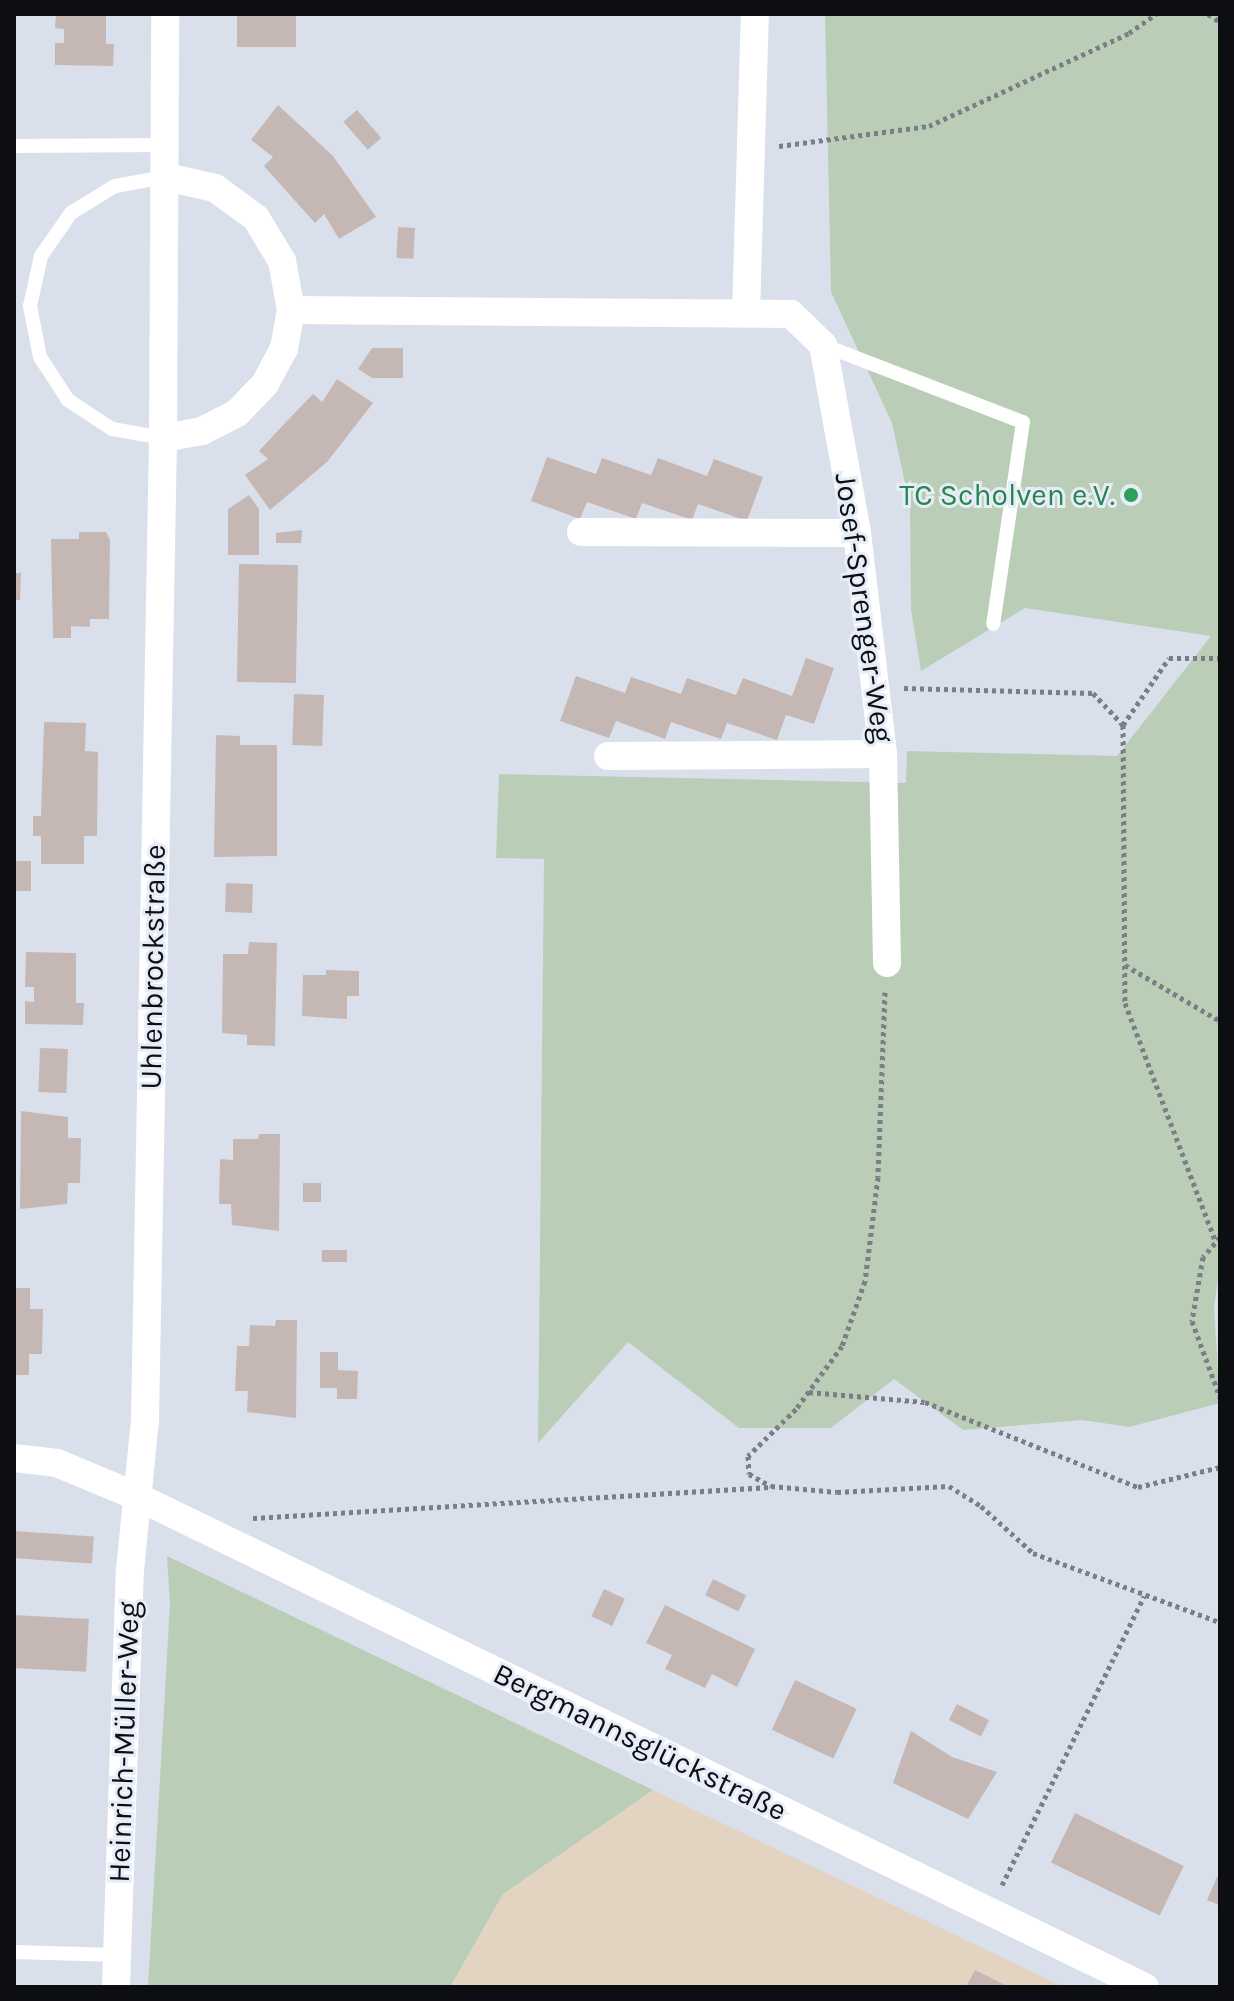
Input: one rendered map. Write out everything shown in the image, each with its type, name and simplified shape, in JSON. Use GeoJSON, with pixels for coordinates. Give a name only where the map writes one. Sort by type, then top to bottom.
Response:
{"type":"FeatureCollection","features":[{"type":"Feature","properties":{"kind":"street","name":"Uhlenbrockstraße"},"geometry":{"type":"LineString","coordinates":[[136,1496],[145,1421],[163,438],[165,14]]}},
{"type":"Feature","properties":{"kind":"street"},"geometry":{"type":"LineString","coordinates":[[746,313],[755,150],[755,14]]}},
{"type":"Feature","properties":{"kind":"street"},"geometry":{"type":"LineString","coordinates":[[163,438],[202,431],[247,403],[265,384],[284,349],[291,310],[282,261],[256,218],[215,188],[166,177]]}},
{"type":"Feature","properties":{"kind":"street"},"geometry":{"type":"LineString","coordinates":[[291,310],[791,314],[823,345]]}},
{"type":"Feature","properties":{"kind":"street","name":"Josef-Sprenger-Weg"},"geometry":{"type":"LineString","coordinates":[[823,345],[857,533],[883,754],[887,963]]}},
{"type":"Feature","properties":{"kind":"street"},"geometry":{"type":"LineString","coordinates":[[581,532],[857,533]]}},
{"type":"Feature","properties":{"kind":"street"},"geometry":{"type":"LineString","coordinates":[[608,756],[883,754]]}},
{"type":"Feature","properties":{"kind":"street","name":"Bergmannsglückstraße"},"geometry":{"type":"LineString","coordinates":[[14,1458],[57,1463],[136,1496],[1145,1987]]}},
{"type":"Feature","properties":{"kind":"street","name":"Heinrich-Müller-Weg"},"geometry":{"type":"LineString","coordinates":[[116,1987],[136,1496]]}},
{"type":"Feature","properties":{"kind":"lane"},"geometry":{"type":"LineString","coordinates":[[14,146],[162,145]]}},
{"type":"Feature","properties":{"kind":"lane"},"geometry":{"type":"LineString","coordinates":[[163,438],[112,429],[68,400],[40,357],[30,306],[41,256],[71,213],[115,186],[166,177]]}},
{"type":"Feature","properties":{"kind":"lane"},"geometry":{"type":"LineString","coordinates":[[823,345],[1023,422],[993,624]]}},
{"type":"Feature","properties":{"kind":"lane"},"geometry":{"type":"LineString","coordinates":[[14,1952],[117,1955]]}},
{"type":"Feature","properties":{"kind":"path"},"geometry":{"type":"LineString","coordinates":[[755,150],[929,126],[1129,33],[1156,14]]}},
{"type":"Feature","properties":{"kind":"path"},"geometry":{"type":"LineString","coordinates":[[1208,14],[1220,22]]}},
{"type":"Feature","properties":{"kind":"path"},"geometry":{"type":"LineString","coordinates":[[1220,658],[1169,658],[1123,725],[1125,1003],[1218,1240],[1203,1257],[1192,1321],[1220,1397]]}},
{"type":"Feature","properties":{"kind":"path"},"geometry":{"type":"LineString","coordinates":[[892,688],[1093,693],[1123,725]]}},
{"type":"Feature","properties":{"kind":"path"},"geometry":{"type":"LineString","coordinates":[[771,1486],[749,1474],[748,1456],[809,1392],[842,1346],[865,1281],[878,1177],[887,963]]}},
{"type":"Feature","properties":{"kind":"path"},"geometry":{"type":"LineString","coordinates":[[1125,965],[1220,1021]]}},
{"type":"Feature","properties":{"kind":"path"},"geometry":{"type":"LineString","coordinates":[[809,1392],[925,1402],[1138,1487],[1220,1467]]}},
{"type":"Feature","properties":{"kind":"path"},"geometry":{"type":"LineString","coordinates":[[220,1537],[249,1518],[771,1486],[837,1492],[949,1486],[981,1506],[1033,1553],[1220,1622]]}},
{"type":"Feature","properties":{"kind":"path"},"geometry":{"type":"LineString","coordinates":[[988,1912],[1144,1596]]}},
{"type":"Feature","properties":{"kind":"shaded area"},"geometry":{"type":"Polygon","coordinates":[[[653,1790],[1064,1987],[450,1987],[503,1894],[653,1790]]]}},
{"type":"Feature","properties":{"kind":"green space"},"geometry":{"type":"Polygon","coordinates":[[[825,14],[1220,14],[1220,1263],[1214,1308],[1220,1403],[1129,1427],[1082,1420],[963,1430],[894,1379],[831,1428],[739,1428],[628,1342],[538,1443],[544,859],[496,858],[499,774],[906,783],[907,751],[1117,756],[1211,636],[1025,608],[921,671],[911,609],[910,506],[892,423],[831,292],[825,14]]]}},
{"type":"Feature","properties":{"kind":"green space"},"geometry":{"type":"Polygon","coordinates":[[[167,1556],[653,1790],[503,1894],[450,1987],[148,1987],[170,1604],[167,1556]]]}},
{"type":"Feature","properties":{"kind":"building"},"geometry":{"type":"Polygon","coordinates":[[[56,14],[106,14],[106,44],[114,44],[113,66],[55,65],[55,43],[64,43],[64,29],[55,28],[56,14]]]}},
{"type":"Feature","properties":{"kind":"building"},"geometry":{"type":"Polygon","coordinates":[[[237,14],[296,14],[296,47],[237,47],[237,14]]]}},
{"type":"Feature","properties":{"kind":"building"},"geometry":{"type":"Polygon","coordinates":[[[278,105],[333,156],[376,217],[339,239],[324,214],[315,223],[264,166],[273,157],[251,140],[278,105]]]}},
{"type":"Feature","properties":{"kind":"building"},"geometry":{"type":"Polygon","coordinates":[[[357,110],[381,138],[368,150],[343,122],[357,110]]]}},
{"type":"Feature","properties":{"kind":"building"},"geometry":{"type":"Polygon","coordinates":[[[398,227],[415,228],[413,259],[396,258],[398,227]]]}},
{"type":"Feature","properties":{"kind":"building"},"geometry":{"type":"Polygon","coordinates":[[[372,348],[403,348],[403,378],[372,378],[358,369],[372,348]]]}},
{"type":"Feature","properties":{"kind":"building"},"geometry":{"type":"Polygon","coordinates":[[[337,379],[373,403],[327,462],[270,510],[245,475],[268,459],[259,451],[286,422],[313,394],[322,402],[337,379]]]}},
{"type":"Feature","properties":{"kind":"building"},"geometry":{"type":"Polygon","coordinates":[[[547,457],[596,474],[602,458],[651,475],[658,458],[707,476],[714,459],[763,477],[747,521],[698,504],[692,520],[642,503],[636,519],[587,502],[580,519],[531,501],[547,457]]]}},
{"type":"Feature","properties":{"kind":"building"},"geometry":{"type":"Polygon","coordinates":[[[249,495],[259,509],[259,555],[228,555],[228,509],[249,495]]]}},
{"type":"Feature","properties":{"kind":"building"},"geometry":{"type":"Polygon","coordinates":[[[302,530],[301,543],[276,543],[276,533],[302,530]]]}},
{"type":"Feature","properties":{"kind":"building"},"geometry":{"type":"Polygon","coordinates":[[[79,532],[106,532],[110,540],[109,619],[90,619],[90,627],[71,626],[71,638],[53,638],[51,539],[79,539],[79,532]]]}},
{"type":"Feature","properties":{"kind":"building"},"geometry":{"type":"Polygon","coordinates":[[[239,564],[298,565],[296,683],[237,682],[239,564]]]}},
{"type":"Feature","properties":{"kind":"building"},"geometry":{"type":"Polygon","coordinates":[[[14,573],[21,573],[20,600],[14,600],[14,573]]]}},
{"type":"Feature","properties":{"kind":"building"},"geometry":{"type":"Polygon","coordinates":[[[806,658],[834,668],[814,724],[786,715],[777,740],[727,723],[721,739],[671,722],[665,739],[616,721],[609,738],[560,721],[576,676],[625,693],[631,677],[681,694],[687,678],[736,695],[743,678],[792,696],[806,658]]]}},
{"type":"Feature","properties":{"kind":"building"},"geometry":{"type":"Polygon","coordinates":[[[294,694],[324,695],[322,746],[292,745],[294,694]]]}},
{"type":"Feature","properties":{"kind":"building"},"geometry":{"type":"Polygon","coordinates":[[[44,722],[86,723],[85,751],[98,752],[97,836],[84,836],[84,864],[41,864],[41,836],[33,836],[33,816],[41,816],[44,722]]]}},
{"type":"Feature","properties":{"kind":"building"},"geometry":{"type":"Polygon","coordinates":[[[216,735],[240,736],[240,745],[277,745],[277,856],[214,857],[216,735]]]}},
{"type":"Feature","properties":{"kind":"building"},"geometry":{"type":"Polygon","coordinates":[[[14,861],[31,861],[31,891],[14,891],[14,861]]]}},
{"type":"Feature","properties":{"kind":"building"},"geometry":{"type":"Polygon","coordinates":[[[226,883],[253,884],[252,913],[225,912],[226,883]]]}},
{"type":"Feature","properties":{"kind":"building"},"geometry":{"type":"Polygon","coordinates":[[[249,942],[277,943],[275,1046],[247,1045],[247,1035],[222,1033],[223,954],[248,954],[249,942]]]}},
{"type":"Feature","properties":{"kind":"building"},"geometry":{"type":"Polygon","coordinates":[[[26,952],[76,953],[76,1003],[84,1003],[83,1025],[25,1024],[25,1001],[34,1002],[34,987],[25,987],[26,952]]]}},
{"type":"Feature","properties":{"kind":"building"},"geometry":{"type":"Polygon","coordinates":[[[326,970],[359,971],[359,996],[347,996],[347,1019],[302,1016],[303,975],[326,975],[326,970]]]}},
{"type":"Feature","properties":{"kind":"building"},"geometry":{"type":"Polygon","coordinates":[[[40,1048],[68,1049],[66,1093],[38,1092],[40,1048]]]}},
{"type":"Feature","properties":{"kind":"building"},"geometry":{"type":"Polygon","coordinates":[[[21,1111],[68,1117],[68,1138],[81,1138],[80,1183],[68,1183],[67,1204],[20,1209],[21,1111]]]}},
{"type":"Feature","properties":{"kind":"building"},"geometry":{"type":"Polygon","coordinates":[[[259,1134],[280,1134],[279,1231],[232,1225],[231,1204],[219,1204],[220,1159],[233,1160],[233,1139],[258,1139],[259,1134]]]}},
{"type":"Feature","properties":{"kind":"building"},"geometry":{"type":"Polygon","coordinates":[[[303,1183],[321,1183],[321,1202],[303,1202],[303,1183]]]}},
{"type":"Feature","properties":{"kind":"building"},"geometry":{"type":"Polygon","coordinates":[[[322,1250],[347,1250],[347,1262],[322,1262],[322,1250]]]}},
{"type":"Feature","properties":{"kind":"building"},"geometry":{"type":"Polygon","coordinates":[[[14,1288],[30,1288],[30,1309],[43,1309],[42,1354],[29,1354],[29,1375],[14,1375],[14,1288]]]}},
{"type":"Feature","properties":{"kind":"building"},"geometry":{"type":"Polygon","coordinates":[[[276,1320],[297,1320],[296,1418],[247,1412],[248,1391],[235,1391],[237,1346],[249,1346],[250,1325],[275,1326],[276,1320]]]}},
{"type":"Feature","properties":{"kind":"building"},"geometry":{"type":"Polygon","coordinates":[[[320,1352],[338,1352],[338,1370],[358,1371],[357,1399],[337,1399],[337,1388],[320,1388],[320,1352]]]}},
{"type":"Feature","properties":{"kind":"building"},"geometry":{"type":"Polygon","coordinates":[[[14,1531],[94,1537],[92,1564],[14,1558],[14,1531]]]}},
{"type":"Feature","properties":{"kind":"building"},"geometry":{"type":"Polygon","coordinates":[[[713,1579],[746,1595],[738,1611],[705,1595],[713,1579]]]}},
{"type":"Feature","properties":{"kind":"building"},"geometry":{"type":"Polygon","coordinates":[[[604,1589],[625,1599],[612,1626],[591,1616],[604,1589]]]}},
{"type":"Feature","properties":{"kind":"building"},"geometry":{"type":"Polygon","coordinates":[[[665,1605],[755,1649],[737,1687],[712,1674],[705,1688],[665,1669],[672,1655],[646,1643],[665,1605]]]}},
{"type":"Feature","properties":{"kind":"building"},"geometry":{"type":"Polygon","coordinates":[[[14,1615],[89,1619],[86,1672],[14,1668],[14,1615]]]}},
{"type":"Feature","properties":{"kind":"building"},"geometry":{"type":"Polygon","coordinates":[[[795,1680],[857,1709],[833,1759],[772,1730],[795,1680]]]}},
{"type":"Feature","properties":{"kind":"building"},"geometry":{"type":"Polygon","coordinates":[[[957,1704],[989,1720],[981,1736],[949,1720],[957,1704]]]}},
{"type":"Feature","properties":{"kind":"building"},"geometry":{"type":"Polygon","coordinates":[[[911,1731],[952,1757],[997,1772],[968,1819],[893,1783],[911,1731]]]}},
{"type":"Feature","properties":{"kind":"building"},"geometry":{"type":"Polygon","coordinates":[[[1075,1813],[1184,1866],[1160,1915],[1051,1862],[1075,1813]]]}},
{"type":"Feature","properties":{"kind":"building"},"geometry":{"type":"Polygon","coordinates":[[[1217,1877],[1220,1878],[1219,1905],[1207,1900],[1217,1877]]]}},
{"type":"Feature","properties":{"kind":"building"},"geometry":{"type":"Polygon","coordinates":[[[975,1970],[1009,1987],[966,1987],[975,1970]]]}},
{"type":"Feature","properties":{"kind":"place","name":"TC Scholven e.V."},"geometry":{"type":"Point","coordinates":[1131,495]}}]}
